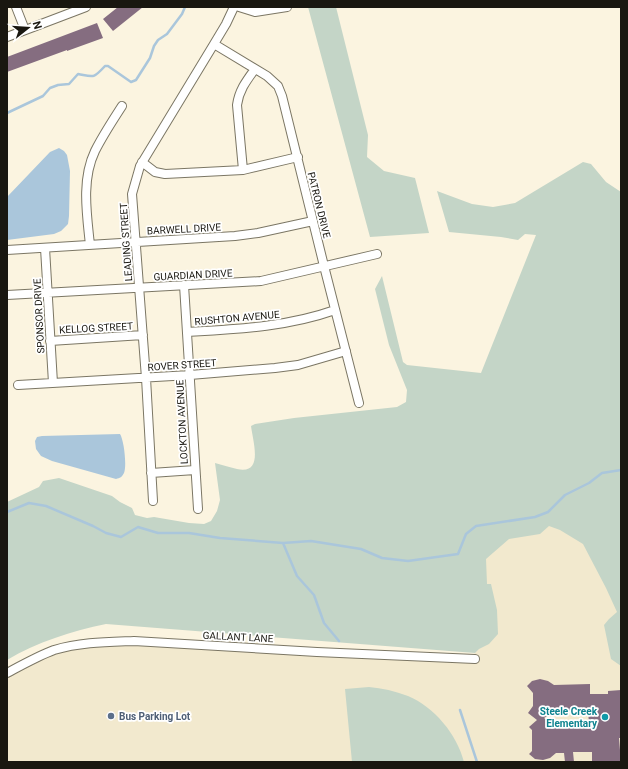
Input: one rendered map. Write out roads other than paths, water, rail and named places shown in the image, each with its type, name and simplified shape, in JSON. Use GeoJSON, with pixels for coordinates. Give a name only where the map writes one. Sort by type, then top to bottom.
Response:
{"type":"FeatureCollection","features":[{"type":"Feature","properties":{"kind":"street"},"geometry":{"type":"LineString","coordinates":[[16,7],[25,30]]}},
{"type":"Feature","properties":{"kind":"street"},"geometry":{"type":"LineString","coordinates":[[7,37],[86,7]]}},
{"type":"Feature","properties":{"kind":"street","name":"LEADING STREET"},"geometry":{"type":"LineString","coordinates":[[153,501],[146,378],[132,194],[142,162],[226,24],[234,7]]}},
{"type":"Feature","properties":{"kind":"street"},"geometry":{"type":"LineString","coordinates":[[239,7],[255,12],[287,7]]}},
{"type":"Feature","properties":{"kind":"street","name":"PATRON DRIVE"},"geometry":{"type":"LineString","coordinates":[[214,44],[267,76],[278,86],[298,158],[359,403]]}},
{"type":"Feature","properties":{"kind":"street"},"geometry":{"type":"LineString","coordinates":[[243,170],[237,104],[238,96],[242,87],[255,69]]}},
{"type":"Feature","properties":{"kind":"street"},"geometry":{"type":"LineString","coordinates":[[90,245],[86,199],[90,165],[95,152],[122,106]]}},
{"type":"Feature","properties":{"kind":"street"},"geometry":{"type":"LineString","coordinates":[[142,162],[155,172],[165,174],[243,170],[298,158]]}},
{"type":"Feature","properties":{"kind":"street","name":"BARWELL DRIVE"},"geometry":{"type":"LineString","coordinates":[[7,250],[235,236],[258,233],[313,221]]}},
{"type":"Feature","properties":{"kind":"street","name":"SPONSOR DRIVE"},"geometry":{"type":"LineString","coordinates":[[45,248],[53,383]]}},
{"type":"Feature","properties":{"kind":"street","name":"GUARDIAN DRIVE"},"geometry":{"type":"LineString","coordinates":[[7,295],[48,294],[139,287],[261,281],[377,254]]}},
{"type":"Feature","properties":{"kind":"street","name":"LOCKTON AVENUE"},"geometry":{"type":"LineString","coordinates":[[184,285],[198,509]]}},
{"type":"Feature","properties":{"kind":"street","name":"RUSHTON AVENUE"},"geometry":{"type":"LineString","coordinates":[[187,332],[256,328],[283,324],[335,310]]}},
{"type":"Feature","properties":{"kind":"street","name":"KELLOG STREET"},"geometry":{"type":"LineString","coordinates":[[50,341],[143,335]]}},
{"type":"Feature","properties":{"kind":"street","name":"ROVER STREET"},"geometry":{"type":"LineString","coordinates":[[18,385],[190,376],[298,365],[346,352]]}},
{"type":"Feature","properties":{"kind":"street"},"geometry":{"type":"LineString","coordinates":[[151,473],[195,470]]}},
{"type":"Feature","properties":{"kind":"street","name":"GALLANT LANE"},"geometry":{"type":"LineString","coordinates":[[7,673],[33,659],[55,650],[76,645],[105,642],[134,642],[317,652],[475,658]]}},
{"type":"Feature","properties":{"kind":"water"},"geometry":{"type":"Polygon","coordinates":[[[59,148],[67,155],[70,171],[68,224],[61,231],[54,234],[7,240],[7,197],[50,152],[59,148]]]}},
{"type":"Feature","properties":{"kind":"water"},"geometry":{"type":"Polygon","coordinates":[[[120,434],[124,447],[125,470],[120,478],[116,479],[52,461],[41,456],[36,449],[35,441],[37,437],[42,436],[120,434]]]}},
{"type":"Feature","properties":{"kind":"waterway"},"geometry":{"type":"LineString","coordinates":[[7,113],[43,96],[50,88],[58,85],[69,84],[78,74],[93,76],[105,66],[108,66],[131,82],[136,80],[150,58],[154,46],[158,40],[167,34],[182,14],[185,7]]}},
{"type":"Feature","properties":{"kind":"waterway"},"geometry":{"type":"LineString","coordinates":[[7,512],[29,503],[46,506],[106,533],[121,537],[138,527],[158,533],[189,533],[220,538],[283,543],[311,541],[361,549],[382,558],[408,561],[458,554],[466,534],[476,526],[535,517],[548,512],[565,495],[589,483],[602,473],[621,470]]}},
{"type":"Feature","properties":{"kind":"waterway"},"geometry":{"type":"LineString","coordinates":[[283,543],[297,576],[314,595],[324,623],[339,641]]}},
{"type":"Feature","properties":{"kind":"waterway"},"geometry":{"type":"LineString","coordinates":[[460,710],[477,762]]}},
{"type":"Feature","properties":{"kind":"place","name":"Bus Parking Lot"},"geometry":{"type":"Point","coordinates":[111,716]}},
{"type":"Feature","properties":{"kind":"place","name":"Steele Creek Elementary"},"geometry":{"type":"Point","coordinates":[605,717]}}]}
